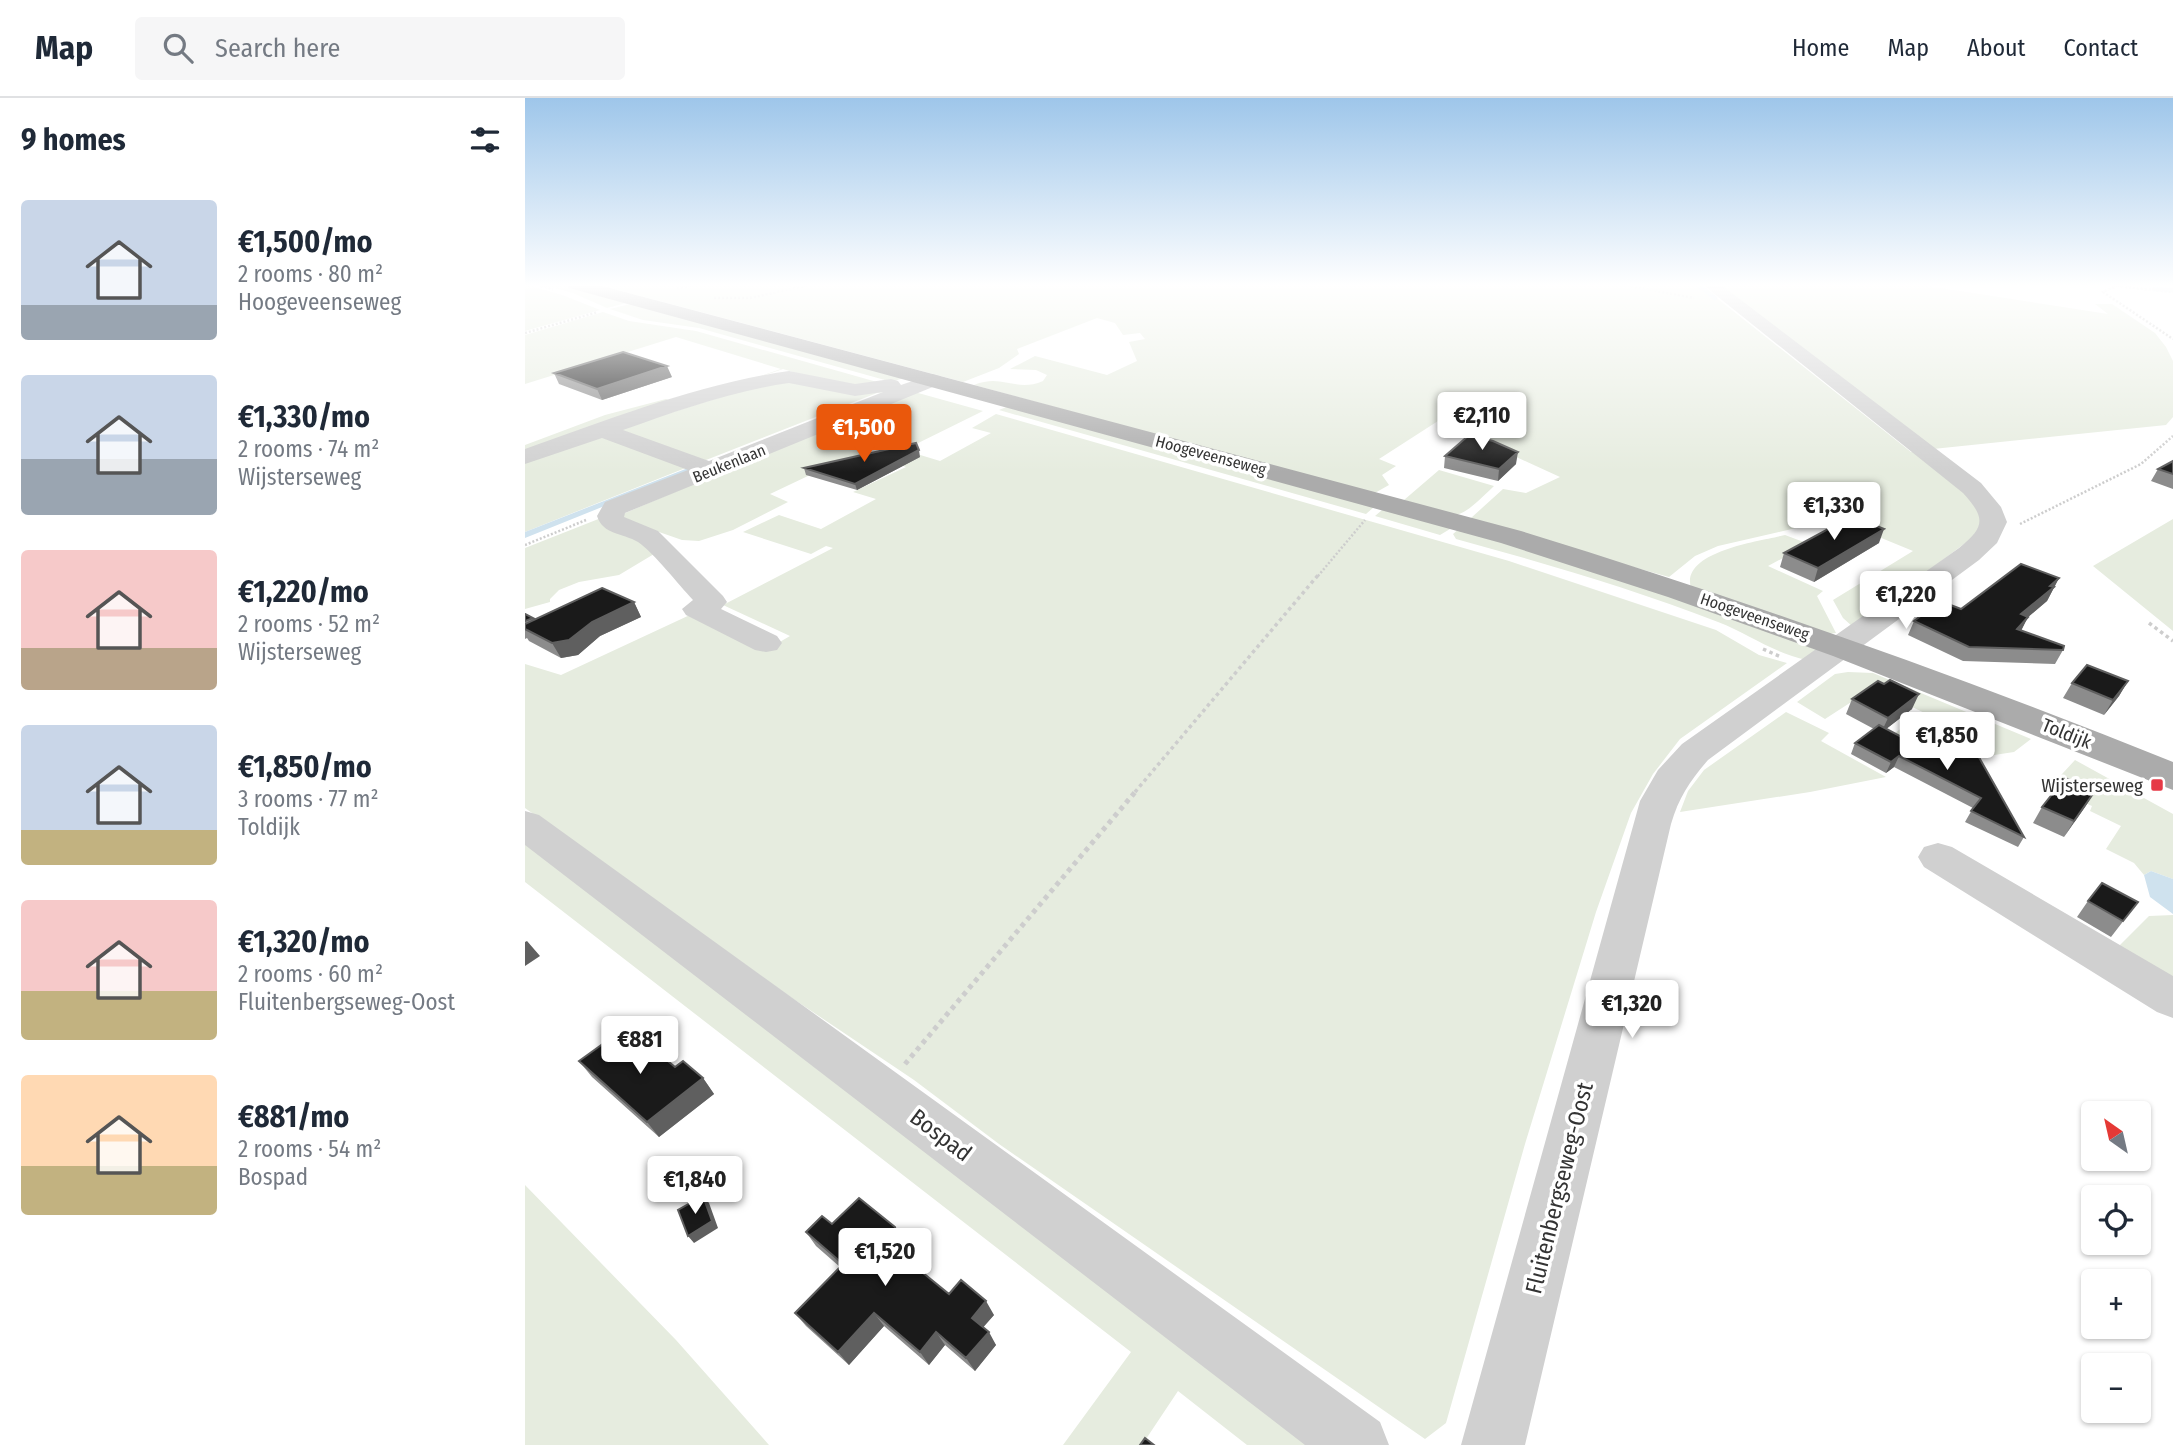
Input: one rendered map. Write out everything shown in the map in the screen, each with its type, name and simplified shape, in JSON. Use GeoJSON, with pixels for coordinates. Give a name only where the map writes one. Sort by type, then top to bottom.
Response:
{"type":"FeatureCollection","features":[{"type":"Feature","properties":{"kind":"main road","name":"Hoogeveenseweg"},"geometry":{"type":"LineString","coordinates":[[809,347],[1511,537],[1616,569],[1842,646]]}},
{"type":"Feature","properties":{"kind":"main road","name":"Toldijk"},"geometry":{"type":"LineString","coordinates":[[1842,646],[2173,777]]}},
{"type":"Feature","properties":{"kind":"street"},"geometry":{"type":"LineString","coordinates":[[1790,347],[1972,488],[1984,501],[1993,521],[1993,530],[1985,541],[1842,646]]}},
{"type":"Feature","properties":{"kind":"street"},"geometry":{"type":"LineString","coordinates":[[525,457],[677,404],[777,378],[811,380],[830,387],[855,390],[928,379]]}},
{"type":"Feature","properties":{"kind":"street","name":"Beukenlaan"},"geometry":{"type":"LineString","coordinates":[[614,508],[928,379]]}},
{"type":"Feature","properties":{"kind":"street"},"geometry":{"type":"LineString","coordinates":[[602,430],[711,470]]}},
{"type":"Feature","properties":{"kind":"street"},"geometry":{"type":"LineString","coordinates":[[614,508],[610,516],[612,522],[648,537],[712,601],[697,609],[766,643]]}},
{"type":"Feature","properties":{"kind":"street","name":"Fluitenbergseweg-Oost"},"geometry":{"type":"LineString","coordinates":[[1493,1445],[1660,801],[1671,779],[1695,752],[1842,646]]}},
{"type":"Feature","properties":{"kind":"street","name":"Bospad"},"geometry":{"type":"LineString","coordinates":[[525,825],[1357,1445]]}},
{"type":"Feature","properties":{"kind":"street"},"geometry":{"type":"LineString","coordinates":[[1938,857],[2173,999]]}},
{"type":"Feature","properties":{"kind":"path"},"geometry":{"type":"LineString","coordinates":[[1993,521],[2020,524],[2032,520],[2141,464],[2173,436]]}},
{"type":"Feature","properties":{"kind":"path"},"geometry":{"type":"LineString","coordinates":[[882,1091],[1367,518],[1384,502]]}},
{"type":"Feature","properties":{"kind":"path"},"geometry":{"type":"LineString","coordinates":[[525,545],[614,508]]}},
{"type":"Feature","properties":{"kind":"path"},"geometry":{"type":"LineString","coordinates":[[2149,622],[2173,641]]}},
{"type":"Feature","properties":{"kind":"shaded area"},"geometry":{"type":"Polygon","coordinates":[[[525,347],[644,347],[525,384],[525,347]]]}},
{"type":"Feature","properties":{"kind":"shaded area"},"geometry":{"type":"Polygon","coordinates":[[[708,347],[752,347],[877,382],[863,387],[833,384],[783,369],[703,396],[781,369],[708,347]]]}},
{"type":"Feature","properties":{"kind":"shaded area"},"geometry":{"type":"Polygon","coordinates":[[[766,347],[791,347],[903,378],[892,382],[766,347]]]}},
{"type":"Feature","properties":{"kind":"shaded area"},"geometry":{"type":"Polygon","coordinates":[[[831,347],[1023,347],[1017,349],[1019,354],[999,368],[963,382],[831,347]]]}},
{"type":"Feature","properties":{"kind":"shaded area"},"geometry":{"type":"Polygon","coordinates":[[[1131,347],[1778,347],[1911,452],[1916,451],[1964,489],[1980,511],[1980,532],[1853,627],[1843,618],[1833,600],[1913,551],[1818,512],[1800,515],[1810,522],[1796,528],[1718,546],[1695,556],[1669,577],[1472,522],[1471,518],[1503,489],[1526,493],[1560,477],[1438,421],[1379,459],[1396,466],[1382,475],[1389,485],[1373,494],[974,385],[993,381],[1024,385],[1043,381],[1047,375],[1036,370],[1010,369],[1035,356],[1107,375],[1137,361],[1131,347]]]}},
{"type":"Feature","properties":{"kind":"shaded area"},"geometry":{"type":"Polygon","coordinates":[[[1799,347],[2166,347],[2173,361],[2173,417],[2166,425],[1933,449],[1799,347]]]}},
{"type":"Feature","properties":{"kind":"shaded area"},"geometry":{"type":"Polygon","coordinates":[[[773,381],[904,390],[877,393],[701,462],[618,429],[773,381]]]}},
{"type":"Feature","properties":{"kind":"shaded area"},"geometry":{"type":"Polygon","coordinates":[[[911,391],[983,411],[904,450],[940,461],[991,433],[972,428],[996,414],[1509,561],[1716,630],[1759,655],[1787,663],[1680,739],[1653,774],[1631,813],[1596,912],[1525,1144],[1446,1423],[1425,1439],[999,1144],[914,1080],[792,998],[525,808],[525,664],[561,675],[692,614],[766,650],[790,636],[723,605],[833,548],[826,546],[811,554],[743,532],[779,515],[821,529],[876,499],[853,492],[906,467],[896,463],[895,444],[866,447],[865,459],[829,466],[770,494],[788,502],[733,530],[699,541],[682,540],[616,517],[911,391]]]}},
{"type":"Feature","properties":{"kind":"shaded area"},"geometry":{"type":"Polygon","coordinates":[[[666,399],[674,402],[525,453],[525,445],[605,415],[666,399]]]}},
{"type":"Feature","properties":{"kind":"shaded area"},"geometry":{"type":"Polygon","coordinates":[[[1009,406],[1374,507],[1366,514],[999,410],[1009,406]]]}},
{"type":"Feature","properties":{"kind":"shaded area"},"geometry":{"type":"Polygon","coordinates":[[[602,436],[688,467],[525,532],[525,459],[602,436]]]}},
{"type":"Feature","properties":{"kind":"shaded area"},"geometry":{"type":"Polygon","coordinates":[[[1439,470],[1494,486],[1470,508],[1453,515],[1404,500],[1439,470]]]}},
{"type":"Feature","properties":{"kind":"shaded area"},"geometry":{"type":"Polygon","coordinates":[[[1382,510],[1455,526],[1440,535],[1375,516],[1382,510]]]}},
{"type":"Feature","properties":{"kind":"shaded area"},"geometry":{"type":"Polygon","coordinates":[[[601,518],[669,545],[619,575],[579,582],[559,590],[550,602],[525,609],[525,548],[601,518]]]}},
{"type":"Feature","properties":{"kind":"shaded area"},"geometry":{"type":"Polygon","coordinates":[[[2173,519],[2173,631],[2093,566],[2173,519]]]}},
{"type":"Feature","properties":{"kind":"shaded area"},"geometry":{"type":"Polygon","coordinates":[[[1460,528],[1611,573],[1820,651],[1807,660],[1795,657],[1718,622],[1654,598],[1456,539],[1453,534],[1460,528]]]}},
{"type":"Feature","properties":{"kind":"shaded area"},"geometry":{"type":"Polygon","coordinates":[[[1785,535],[1809,544],[1768,566],[1823,591],[1817,596],[1836,633],[1828,634],[1691,588],[1691,575],[1698,565],[1710,557],[1742,545],[1785,535]]]}},
{"type":"Feature","properties":{"kind":"shaded area"},"geometry":{"type":"Polygon","coordinates":[[[1873,673],[2031,739],[2014,752],[1935,764],[1925,753],[1891,736],[1907,724],[1923,731],[1937,719],[1873,688],[1825,719],[1797,702],[1835,674],[1873,673]]]}},
{"type":"Feature","properties":{"kind":"shaded area"},"geometry":{"type":"Polygon","coordinates":[[[1786,712],[1829,733],[1821,741],[1886,777],[1680,812],[1688,791],[1704,770],[1786,712]]]}},
{"type":"Feature","properties":{"kind":"shaded area"},"geometry":{"type":"Polygon","coordinates":[[[2075,760],[2173,814],[2173,879],[2151,871],[2144,875],[2134,863],[2106,849],[2121,826],[2090,811],[2092,806],[2050,787],[2075,760]]]}},
{"type":"Feature","properties":{"kind":"shaded area"},"geometry":{"type":"Polygon","coordinates":[[[525,844],[1325,1445],[1247,1445],[1178,1391],[1142,1445],[1063,1445],[1131,1352],[525,882],[525,844]]]}},
{"type":"Feature","properties":{"kind":"shaded area"},"geometry":{"type":"Polygon","coordinates":[[[2173,915],[2173,992],[2111,954],[2149,916],[2173,915]]]}},
{"type":"Feature","properties":{"kind":"shaded area"},"geometry":{"type":"Polygon","coordinates":[[[525,1185],[676,1340],[769,1445],[525,1445],[525,1185]]]}},
{"type":"Feature","properties":{"kind":"water"},"geometry":{"type":"Polygon","coordinates":[[[688,468],[694,470],[525,538],[525,532],[688,468]]]}},
{"type":"Feature","properties":{"kind":"water"},"geometry":{"type":"Polygon","coordinates":[[[2151,871],[2173,879],[2173,914],[2150,897],[2144,875],[2151,871]]]}},
{"type":"Feature","properties":{"kind":"building"},"geometry":{"type":"Polygon","coordinates":[[[623,352],[667,366],[597,389],[554,373],[623,352]]]}},
{"type":"Feature","properties":{"kind":"building"},"geometry":{"type":"Polygon","coordinates":[[[1469,435],[1493,441],[1518,452],[1499,469],[1445,456],[1469,435]]]}},
{"type":"Feature","properties":{"kind":"building"},"geometry":{"type":"Polygon","coordinates":[[[916,443],[919,450],[855,484],[804,468],[916,443]]]}},
{"type":"Feature","properties":{"kind":"building"},"geometry":{"type":"Polygon","coordinates":[[[2173,461],[2173,474],[2158,469],[2173,461]]]}},
{"type":"Feature","properties":{"kind":"building"},"geometry":{"type":"Polygon","coordinates":[[[1852,516],[1884,529],[1818,568],[1784,553],[1852,516]]]}},
{"type":"Feature","properties":{"kind":"building"},"geometry":{"type":"Polygon","coordinates":[[[2021,564],[2059,578],[2050,586],[2054,587],[2021,614],[2028,617],[2017,629],[2064,646],[2063,650],[1969,647],[1914,621],[1940,601],[1961,609],[2021,564]]]}},
{"type":"Feature","properties":{"kind":"building"},"geometry":{"type":"Polygon","coordinates":[[[602,588],[634,602],[592,622],[569,640],[552,643],[525,629],[525,624],[602,588]]]}},
{"type":"Feature","properties":{"kind":"building"},"geometry":{"type":"Polygon","coordinates":[[[2087,665],[2128,681],[2113,700],[2072,683],[2087,665]]]}},
{"type":"Feature","properties":{"kind":"building"},"geometry":{"type":"Polygon","coordinates":[[[1890,680],[1919,694],[1888,718],[1852,699],[1878,681],[1884,684],[1890,680]]]}},
{"type":"Feature","properties":{"kind":"building"},"geometry":{"type":"Polygon","coordinates":[[[1879,725],[1915,744],[1906,750],[1976,752],[2024,837],[1971,811],[1981,798],[1899,756],[1891,762],[1855,743],[1879,725]]]}},
{"type":"Feature","properties":{"kind":"building"},"geometry":{"type":"Polygon","coordinates":[[[2065,778],[2095,791],[2074,821],[2042,807],[2065,778]]]}},
{"type":"Feature","properties":{"kind":"building"},"geometry":{"type":"Polygon","coordinates":[[[2102,883],[2138,902],[2123,921],[2088,901],[2102,883]]]}},
{"type":"Feature","properties":{"kind":"building"},"geometry":{"type":"Polygon","coordinates":[[[639,1037],[675,1067],[683,1061],[703,1078],[647,1122],[579,1061],[611,1038],[623,1048],[639,1037]]]}},
{"type":"Feature","properties":{"kind":"building"},"geometry":{"type":"Polygon","coordinates":[[[703,1196],[712,1221],[688,1236],[678,1210],[703,1196]]]}},
{"type":"Feature","properties":{"kind":"building"},"geometry":{"type":"Polygon","coordinates":[[[859,1198],[895,1227],[901,1255],[949,1294],[961,1280],[986,1301],[972,1318],[989,1332],[966,1358],[936,1332],[920,1352],[874,1313],[838,1352],[795,1313],[843,1264],[806,1232],[822,1216],[832,1224],[859,1198]]]}},
{"type":"Feature","properties":{"kind":"building"},"geometry":{"type":"Polygon","coordinates":[[[1145,1438],[1154,1445],[1140,1445],[1145,1438]]]}},
{"type":"Feature","properties":{"kind":"place","name":"Wijsterseweg"},"geometry":{"type":"Point","coordinates":[2157,785]}}]}
